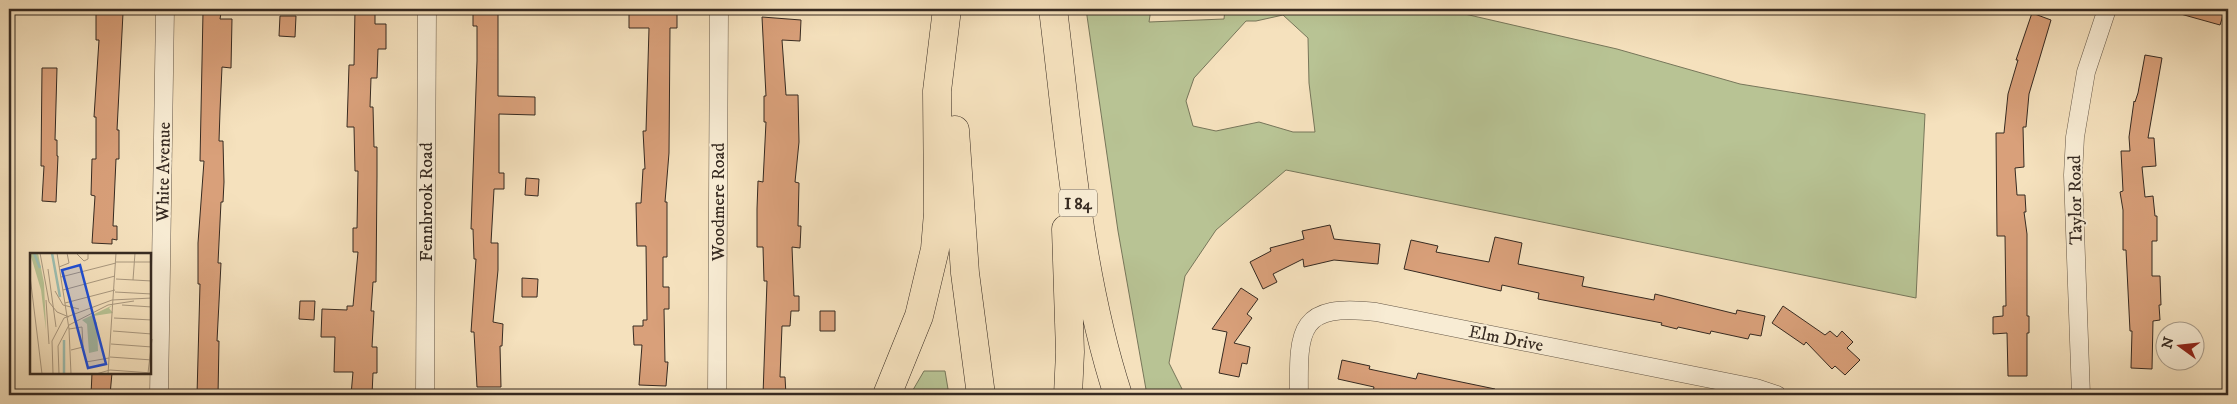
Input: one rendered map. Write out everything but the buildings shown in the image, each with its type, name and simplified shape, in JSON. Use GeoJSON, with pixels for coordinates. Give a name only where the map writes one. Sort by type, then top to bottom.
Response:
{"type":"FeatureCollection","features":[{"type":"Feature","properties":{"kind":"highway"},"geometry":{"type":"LineString","coordinates":[[887,395],[919,316],[935,249],[938,213],[937,91],[947,9]]}},
{"type":"Feature","properties":{"kind":"highway"},"geometry":{"type":"LineString","coordinates":[[947,9],[964,273],[969,322],[981,395]]}},
{"type":"Feature","properties":{"kind":"highway","name":"I 84"},"geometry":{"type":"LineString","coordinates":[[1053,9],[1091,292],[1118,395]]}},
{"type":"Feature","properties":{"kind":"highway"},"geometry":{"type":"LineString","coordinates":[[1065,104],[1064,167],[1070,352],[1068,395]]}},
{"type":"Feature","properties":{"kind":"street","name":"White Avenue"},"geometry":{"type":"LineString","coordinates":[[159,395],[165,9]]}},
{"type":"Feature","properties":{"kind":"street","name":"Fennbrook Road"},"geometry":{"type":"LineString","coordinates":[[425,395],[427,9]]}},
{"type":"Feature","properties":{"kind":"street","name":"Woodmere Road"},"geometry":{"type":"LineString","coordinates":[[717,395],[719,9]]}},
{"type":"Feature","properties":{"kind":"street","name":"Taylor Road"},"geometry":{"type":"LineString","coordinates":[[2081,395],[2073,175],[2075,137],[2086,72],[2107,9]]}},
{"type":"Feature","properties":{"kind":"street","name":"Elm Drive"},"geometry":{"type":"LineString","coordinates":[[1299,395],[1298,353],[1302,336],[1314,320],[1325,313],[1340,309],[1386,314],[1746,386],[1777,395]]}},
{"type":"Feature","properties":{"kind":"green space"},"geometry":{"type":"Polygon","coordinates":[[[1086,9],[1151,9],[1149,22],[1224,19],[1225,9],[1443,9],[1617,49],[1740,84],[1925,114],[1916,298],[1286,170],[1216,230],[1185,276],[1169,363],[1185,395],[1147,395],[1118,231],[1086,9]],[[1283,15],[1256,21],[1246,21],[1194,78],[1186,101],[1193,126],[1216,131],[1259,122],[1293,132],[1315,132],[1309,83],[1308,38],[1283,15]]]}},
{"type":"Feature","properties":{"kind":"green space"},"geometry":{"type":"Polygon","coordinates":[[[924,371],[945,371],[949,395],[910,395],[924,371]]]}}]}
